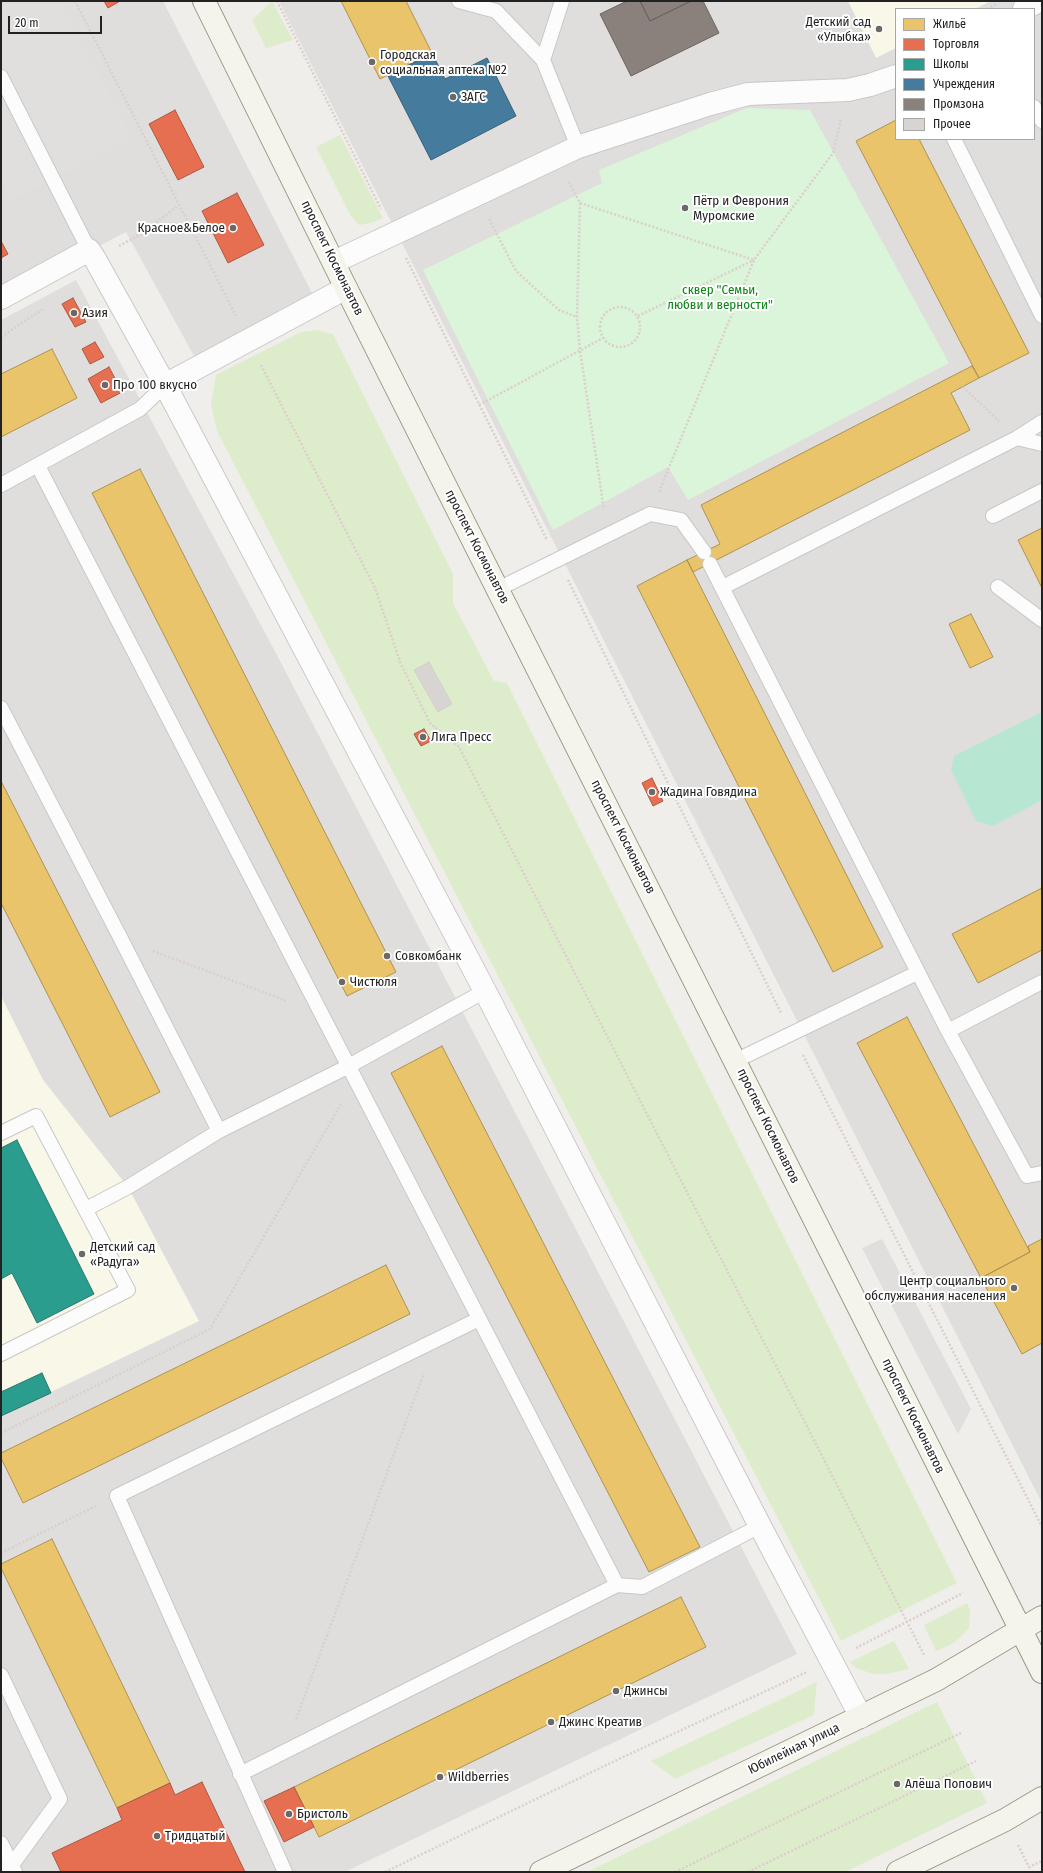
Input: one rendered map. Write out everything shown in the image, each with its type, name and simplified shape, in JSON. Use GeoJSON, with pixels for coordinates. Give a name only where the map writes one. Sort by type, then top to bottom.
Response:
{"type":"FeatureCollection","features":[{"type":"Feature","properties":{"kind":"main road","name":"проспект Космонавтов"},"geometry":{"type":"LineString","coordinates":[[204,1],[346,288],[1042,1672]]}},
{"type":"Feature","properties":{"kind":"main road","name":"Юбилейная улица"},"geometry":{"type":"LineString","coordinates":[[541,1872],[936,1680],[1042,1617]]}},
{"type":"Feature","properties":{"kind":"main road"},"geometry":{"type":"LineString","coordinates":[[898,1872],[1005,1820],[1042,1798]]}},
{"type":"Feature","properties":{"kind":"street"},"geometry":{"type":"LineString","coordinates":[[1026,8],[1039,1]]}},
{"type":"Feature","properties":{"kind":"street"},"geometry":{"type":"LineString","coordinates":[[334,262],[578,146],[710,104],[748,94],[848,90],[870,85],[895,76]]}},
{"type":"Feature","properties":{"kind":"street"},"geometry":{"type":"LineString","coordinates":[[1,298],[92,255],[165,385],[485,991],[760,1526],[861,1717]]}},
{"type":"Feature","properties":{"kind":"street"},"geometry":{"type":"LineString","coordinates":[[165,385],[346,288]]}},
{"type":"Feature","properties":{"kind":"lane"},"geometry":{"type":"LineString","coordinates":[[459,1],[496,11],[543,60],[578,146]]}},
{"type":"Feature","properties":{"kind":"lane"},"geometry":{"type":"LineString","coordinates":[[543,60],[562,1]]}},
{"type":"Feature","properties":{"kind":"lane"},"geometry":{"type":"LineString","coordinates":[[1,77],[92,255]]}},
{"type":"Feature","properties":{"kind":"lane"},"geometry":{"type":"LineString","coordinates":[[1035,109],[1042,121]]}},
{"type":"Feature","properties":{"kind":"lane"},"geometry":{"type":"LineString","coordinates":[[954,140],[1042,316]]}},
{"type":"Feature","properties":{"kind":"lane"},"geometry":{"type":"LineString","coordinates":[[1,485],[140,410],[165,385]]}},
{"type":"Feature","properties":{"kind":"lane"},"geometry":{"type":"LineString","coordinates":[[723,587],[1017,438],[1042,422]]}},
{"type":"Feature","properties":{"kind":"lane"},"geometry":{"type":"LineString","coordinates":[[1017,438],[1042,444]]}},
{"type":"Feature","properties":{"kind":"lane"},"geometry":{"type":"LineString","coordinates":[[38,466],[354,1081],[617,1585]]}},
{"type":"Feature","properties":{"kind":"lane"},"geometry":{"type":"LineString","coordinates":[[993,516],[1042,491]]}},
{"type":"Feature","properties":{"kind":"lane"},"geometry":{"type":"LineString","coordinates":[[498,589],[650,514],[681,520],[707,558],[723,587],[917,973],[1027,1176],[1042,1173]]}},
{"type":"Feature","properties":{"kind":"lane"},"geometry":{"type":"LineString","coordinates":[[998,587],[1042,620]]}},
{"type":"Feature","properties":{"kind":"lane"},"geometry":{"type":"LineString","coordinates":[[1,708],[219,1131]]}},
{"type":"Feature","properties":{"kind":"lane"},"geometry":{"type":"LineString","coordinates":[[735,1061],[917,973]]}},
{"type":"Feature","properties":{"kind":"lane"},"geometry":{"type":"LineString","coordinates":[[948,1031],[1042,982]]}},
{"type":"Feature","properties":{"kind":"lane"},"geometry":{"type":"LineString","coordinates":[[86,1209],[128,1187],[219,1131],[347,1067],[485,991]]}},
{"type":"Feature","properties":{"kind":"lane"},"geometry":{"type":"LineString","coordinates":[[1,1133],[36,1116],[128,1290],[1,1354]]}},
{"type":"Feature","properties":{"kind":"lane"},"geometry":{"type":"LineString","coordinates":[[285,1872],[117,1496],[478,1319]]}},
{"type":"Feature","properties":{"kind":"lane"},"geometry":{"type":"LineString","coordinates":[[240,1774],[284,1754],[617,1585],[642,1587],[760,1526]]}},
{"type":"Feature","properties":{"kind":"lane"},"geometry":{"type":"LineString","coordinates":[[1,1675],[60,1800],[9,1870]]}},
{"type":"Feature","properties":{"kind":"lane"},"geometry":{"type":"LineString","coordinates":[[1,1843],[9,1870]]}},
{"type":"Feature","properties":{"kind":"path"},"geometry":{"type":"LineString","coordinates":[[75,1],[375,588],[400,662],[430,723],[460,747],[925,1656]]}},
{"type":"Feature","properties":{"kind":"path"},"geometry":{"type":"LineString","coordinates":[[277,1],[479,405],[558,559],[792,1034],[1042,1527]]}},
{"type":"Feature","properties":{"kind":"path"},"geometry":{"type":"LineString","coordinates":[[650,514],[754,260],[833,153],[848,90]]}},
{"type":"Feature","properties":{"kind":"path"},"geometry":{"type":"LineString","coordinates":[[556,157],[580,203],[577,318],[580,351],[608,535]]}},
{"type":"Feature","properties":{"kind":"path"},"geometry":{"type":"LineString","coordinates":[[477,195],[516,271],[559,310],[577,318]]}},
{"type":"Feature","properties":{"kind":"path"},"geometry":{"type":"LineString","coordinates":[[580,203],[754,260]]}},
{"type":"Feature","properties":{"kind":"path"},"geometry":{"type":"LineString","coordinates":[[92,255],[141,234],[179,205]]}},
{"type":"Feature","properties":{"kind":"path"},"geometry":{"type":"LineString","coordinates":[[638,316],[754,260]]}},
{"type":"Feature","properties":{"kind":"path"},"geometry":{"type":"LineString","coordinates":[[1,336],[45,307]]}},
{"type":"Feature","properties":{"kind":"path"},"geometry":{"type":"LineString","coordinates":[[622,307],[631,310],[638,316],[641,325],[640,334],[635,342],[627,347],[618,348],[609,345],[599,330],[600,320],[609,310],[622,307]]}},
{"type":"Feature","properties":{"kind":"path"},"geometry":{"type":"LineString","coordinates":[[479,405],[603,338]]}},
{"type":"Feature","properties":{"kind":"path"},"geometry":{"type":"LineString","coordinates":[[962,387],[1017,438]]}},
{"type":"Feature","properties":{"kind":"path"},"geometry":{"type":"LineString","coordinates":[[121,939],[320,1013]]}},
{"type":"Feature","properties":{"kind":"path"},"geometry":{"type":"LineString","coordinates":[[1,1433],[210,1329],[354,1081]]}},
{"type":"Feature","properties":{"kind":"path"},"geometry":{"type":"LineString","coordinates":[[284,1754],[436,1340]]}},
{"type":"Feature","properties":{"kind":"path"},"geometry":{"type":"LineString","coordinates":[[1,1553],[117,1496]]}},
{"type":"Feature","properties":{"kind":"path"},"geometry":{"type":"LineString","coordinates":[[385,1872],[831,1660],[963,1594]]}},
{"type":"Feature","properties":{"kind":"path"},"geometry":{"type":"LineString","coordinates":[[675,1872],[961,1733]]}},
{"type":"Feature","properties":{"kind":"path"},"geometry":{"type":"LineString","coordinates":[[748,1872],[976,1762]]}},
{"type":"Feature","properties":{"kind":"path"},"geometry":{"type":"LineString","coordinates":[[1017,1842],[1029,1866],[1042,1861]]}},
{"type":"Feature","properties":{"kind":"shaded area"},"geometry":{"type":"Polygon","coordinates":[[[1,1],[163,1],[314,297],[194,356],[126,232],[1,297],[1,1]]]}},
{"type":"Feature","properties":{"kind":"shaded area"},"geometry":{"type":"Polygon","coordinates":[[[1,1],[61,1],[132,137],[11,200],[1,180],[1,1]]]}},
{"type":"Feature","properties":{"kind":"shaded area"},"geometry":{"type":"Polygon","coordinates":[[[279,1],[1042,1],[1042,1503],[279,1]]]}},
{"type":"Feature","properties":{"kind":"shaded area","name":"Детский сад «Улыбка»"},"geometry":{"type":"Polygon","coordinates":[[[848,1],[991,1],[977,8],[895,8],[895,48],[876,58],[848,1]]]}},
{"type":"Feature","properties":{"kind":"shaded area"},"geometry":{"type":"Polygon","coordinates":[[[76,280],[278,657],[797,1654],[345,1872],[1,1872],[1,320],[76,280]]]}},
{"type":"Feature","properties":{"kind":"shaded area","name":"Детский сад «Радуга»"},"geometry":{"type":"Polygon","coordinates":[[[1,996],[43,1080],[128,1187],[199,1321],[1,1416],[1,996]]]}},
{"type":"Feature","properties":{"kind":"shaded area"},"geometry":{"type":"Polygon","coordinates":[[[882,1239],[971,1409],[958,1434],[862,1248],[882,1239]]]}},
{"type":"Feature","properties":{"kind":"green space"},"geometry":{"type":"Polygon","coordinates":[[[272,1],[293,40],[266,48],[252,20],[272,1]]]}},
{"type":"Feature","properties":{"kind":"green space","name":"сквер \"Семьи, любви и верности\""},"geometry":{"type":"Polygon","coordinates":[[[747,108],[810,110],[949,363],[688,500],[668,467],[553,530],[423,270],[602,183],[599,170],[747,108]]]}},
{"type":"Feature","properties":{"kind":"green space"},"geometry":{"type":"Polygon","coordinates":[[[340,135],[383,218],[371,223],[359,225],[350,215],[316,147],[340,135]]]}},
{"type":"Feature","properties":{"kind":"green space"},"geometry":{"type":"Polygon","coordinates":[[[317,330],[333,334],[453,574],[453,603],[494,681],[507,683],[957,1583],[841,1641],[217,431],[211,405],[216,375],[301,332],[317,330]]]}},
{"type":"Feature","properties":{"kind":"green space"},"geometry":{"type":"Polygon","coordinates":[[[1042,712],[1042,800],[993,826],[976,821],[951,770],[954,756],[1042,712]]]}},
{"type":"Feature","properties":{"kind":"green space"},"geometry":{"type":"Polygon","coordinates":[[[967,1603],[970,1610],[969,1628],[954,1643],[936,1651],[924,1625],[967,1603]]]}},
{"type":"Feature","properties":{"kind":"green space"},"geometry":{"type":"Polygon","coordinates":[[[894,1641],[909,1669],[887,1674],[873,1674],[856,1668],[850,1662],[894,1641]]]}},
{"type":"Feature","properties":{"kind":"green space"},"geometry":{"type":"Polygon","coordinates":[[[817,1682],[814,1715],[675,1779],[651,1761],[817,1682]]]}},
{"type":"Feature","properties":{"kind":"green space"},"geometry":{"type":"Polygon","coordinates":[[[937,1702],[987,1803],[845,1872],[587,1872],[937,1702]]]}},
{"type":"Feature","properties":{"kind":"building: Жильё"},"geometry":{"type":"Polygon","coordinates":[[[341,1],[406,1],[432,53],[380,79],[341,1]]]}},
{"type":"Feature","properties":{"kind":"building: Жильё"},"geometry":{"type":"Polygon","coordinates":[[[895,121],[895,140],[920,140],[1029,353],[979,378],[856,141],[895,121]]]}},
{"type":"Feature","properties":{"kind":"building: Жильё"},"geometry":{"type":"Polygon","coordinates":[[[52,349],[77,398],[1,437],[1,374],[52,349]]]}},
{"type":"Feature","properties":{"kind":"building: Жильё"},"geometry":{"type":"Polygon","coordinates":[[[972,366],[979,378],[951,393],[970,430],[693,572],[687,560],[720,544],[701,505],[972,366]]]}},
{"type":"Feature","properties":{"kind":"building: Жильё"},"geometry":{"type":"Polygon","coordinates":[[[140,469],[396,972],[347,996],[92,493],[140,469]]]}},
{"type":"Feature","properties":{"kind":"building: Жильё"},"geometry":{"type":"Polygon","coordinates":[[[1042,528],[1042,588],[1018,540],[1042,528]]]}},
{"type":"Feature","properties":{"kind":"building: Жильё"},"geometry":{"type":"Polygon","coordinates":[[[687,560],[883,947],[833,972],[637,586],[687,560]]]}},
{"type":"Feature","properties":{"kind":"building: Жильё"},"geometry":{"type":"Polygon","coordinates":[[[971,614],[993,657],[970,668],[949,624],[971,614]]]}},
{"type":"Feature","properties":{"kind":"building: Жильё"},"geometry":{"type":"Polygon","coordinates":[[[1,781],[160,1092],[110,1117],[1,903],[1,781]]]}},
{"type":"Feature","properties":{"kind":"building: Жильё"},"geometry":{"type":"Polygon","coordinates":[[[1042,888],[1042,950],[978,983],[952,934],[1042,888]]]}},
{"type":"Feature","properties":{"kind":"building: Жильё"},"geometry":{"type":"Polygon","coordinates":[[[907,1017],[1030,1252],[981,1278],[857,1043],[907,1017]]]}},
{"type":"Feature","properties":{"kind":"building: Жильё"},"geometry":{"type":"Polygon","coordinates":[[[442,1046],[700,1547],[649,1572],[391,1073],[442,1046]]]}},
{"type":"Feature","properties":{"kind":"building: Жильё","name":"Центр социального обслуживания населения"},"geometry":{"type":"Polygon","coordinates":[[[1042,1239],[1042,1343],[1022,1354],[981,1278],[1030,1252],[1028,1246],[1042,1239]]]}},
{"type":"Feature","properties":{"kind":"building: Жильё"},"geometry":{"type":"Polygon","coordinates":[[[386,1265],[410,1314],[23,1503],[1,1458],[1,1453],[386,1265]]]}},
{"type":"Feature","properties":{"kind":"building: Жильё"},"geometry":{"type":"Polygon","coordinates":[[[52,1539],[170,1783],[117,1808],[1,1568],[1,1564],[52,1539]]]}},
{"type":"Feature","properties":{"kind":"building: Жильё"},"geometry":{"type":"Polygon","coordinates":[[[681,1597],[706,1647],[319,1837],[294,1787],[681,1597]]]}},
{"type":"Feature","properties":{"kind":"building: Торговля"},"geometry":{"type":"Polygon","coordinates":[[[104,1],[120,1],[108,8],[104,1]]]}},
{"type":"Feature","properties":{"kind":"building: Торговля"},"geometry":{"type":"Polygon","coordinates":[[[175,110],[204,167],[178,180],[149,124],[175,110]]]}},
{"type":"Feature","properties":{"kind":"building: Торговля","name":"Красное&Белое"},"geometry":{"type":"Polygon","coordinates":[[[237,193],[264,245],[228,263],[202,211],[237,193]]]}},
{"type":"Feature","properties":{"kind":"building: Торговля"},"geometry":{"type":"Polygon","coordinates":[[[1,241],[8,254],[1,258],[1,241]]]}},
{"type":"Feature","properties":{"kind":"building: Торговля","name":"Азия"},"geometry":{"type":"Polygon","coordinates":[[[73,298],[86,322],[75,327],[62,304],[73,298]]]}},
{"type":"Feature","properties":{"kind":"building: Торговля"},"geometry":{"type":"Polygon","coordinates":[[[95,342],[104,357],[90,364],[82,349],[95,342]]]}},
{"type":"Feature","properties":{"kind":"building: Торговля","name":"Про 100 вкусно"},"geometry":{"type":"Polygon","coordinates":[[[109,367],[122,392],[101,403],[88,379],[109,367]]]}},
{"type":"Feature","properties":{"kind":"building: Торговля","name":"Лига Пресс"},"geometry":{"type":"Polygon","coordinates":[[[424,729],[431,741],[421,746],[414,734],[424,729]]]}},
{"type":"Feature","properties":{"kind":"building: Торговля","name":"Жадина Говядина"},"geometry":{"type":"Polygon","coordinates":[[[652,778],[663,801],[653,806],[642,783],[652,778]]]}},
{"type":"Feature","properties":{"kind":"building: Торговля","name":"Тридцатый"},"geometry":{"type":"Polygon","coordinates":[[[202,1782],[245,1872],[61,1872],[52,1853],[122,1820],[117,1808],[170,1783],[175,1795],[202,1782]]]}},
{"type":"Feature","properties":{"kind":"building: Торговля","name":"Бристоль"},"geometry":{"type":"Polygon","coordinates":[[[294,1787],[314,1827],[284,1842],[264,1801],[294,1787]]]}},
{"type":"Feature","properties":{"kind":"building: Школы"},"geometry":{"type":"Polygon","coordinates":[[[17,1140],[94,1294],[37,1323],[12,1273],[1,1279],[1,1148],[17,1140]]]}},
{"type":"Feature","properties":{"kind":"building: Школы"},"geometry":{"type":"Polygon","coordinates":[[[42,1373],[51,1393],[1,1416],[1,1392],[42,1373]]]}},
{"type":"Feature","properties":{"kind":"building: Учреждения","name":"ЗАГС"},"geometry":{"type":"Polygon","coordinates":[[[432,53],[445,79],[487,58],[516,116],[431,160],[388,76],[432,53]]]}},
{"type":"Feature","properties":{"kind":"building: Промзона"},"geometry":{"type":"Polygon","coordinates":[[[627,1],[640,1],[650,21],[691,1],[703,1],[719,33],[631,76],[600,14],[627,1]]]}},
{"type":"Feature","properties":{"kind":"building: Промзона"},"geometry":{"type":"Polygon","coordinates":[[[640,1],[691,1],[650,21],[640,1]]]}},
{"type":"Feature","properties":{"kind":"building: Прочее"},"geometry":{"type":"Polygon","coordinates":[[[429,662],[452,704],[438,712],[414,670],[429,662]]]}},
{"type":"Feature","properties":{"kind":"place","name":"Детский сад «Улыбка»"},"geometry":{"type":"Point","coordinates":[879,29]}},
{"type":"Feature","properties":{"kind":"place","name":"Городская социальная аптека №2"},"geometry":{"type":"Point","coordinates":[372,62]}},
{"type":"Feature","properties":{"kind":"place","name":"ЗАГС"},"geometry":{"type":"Point","coordinates":[453,97]}},
{"type":"Feature","properties":{"kind":"place","name":"Пётр и Феврония Муромские"},"geometry":{"type":"Point","coordinates":[685,208]}},
{"type":"Feature","properties":{"kind":"place","name":"Красное&Белое"},"geometry":{"type":"Point","coordinates":[233,228]}},
{"type":"Feature","properties":{"kind":"place","name":"Азия"},"geometry":{"type":"Point","coordinates":[74,313]}},
{"type":"Feature","properties":{"kind":"place","name":"Про 100 вкусно"},"geometry":{"type":"Point","coordinates":[105,385]}},
{"type":"Feature","properties":{"kind":"place","name":"Лига Пресс"},"geometry":{"type":"Point","coordinates":[423,737]}},
{"type":"Feature","properties":{"kind":"place","name":"Жадина Говядина"},"geometry":{"type":"Point","coordinates":[652,792]}},
{"type":"Feature","properties":{"kind":"place","name":"Совкомбанк"},"geometry":{"type":"Point","coordinates":[387,956]}},
{"type":"Feature","properties":{"kind":"place","name":"Чистюля"},"geometry":{"type":"Point","coordinates":[342,982]}},
{"type":"Feature","properties":{"kind":"place","name":"Детский сад «Радуга»"},"geometry":{"type":"Point","coordinates":[82,1254]}},
{"type":"Feature","properties":{"kind":"place","name":"Центр социального обслуживания населения"},"geometry":{"type":"Point","coordinates":[1014,1288]}},
{"type":"Feature","properties":{"kind":"place","name":"Джинсы"},"geometry":{"type":"Point","coordinates":[616,1691]}},
{"type":"Feature","properties":{"kind":"place","name":"Джинс Креатив"},"geometry":{"type":"Point","coordinates":[551,1722]}},
{"type":"Feature","properties":{"kind":"place","name":"Wildberries"},"geometry":{"type":"Point","coordinates":[440,1777]}},
{"type":"Feature","properties":{"kind":"place","name":"Алёша Попович"},"geometry":{"type":"Point","coordinates":[897,1784]}},
{"type":"Feature","properties":{"kind":"place","name":"Бристоль"},"geometry":{"type":"Point","coordinates":[289,1814]}},
{"type":"Feature","properties":{"kind":"place","name":"Тридцатый"},"geometry":{"type":"Point","coordinates":[157,1836]}}]}
